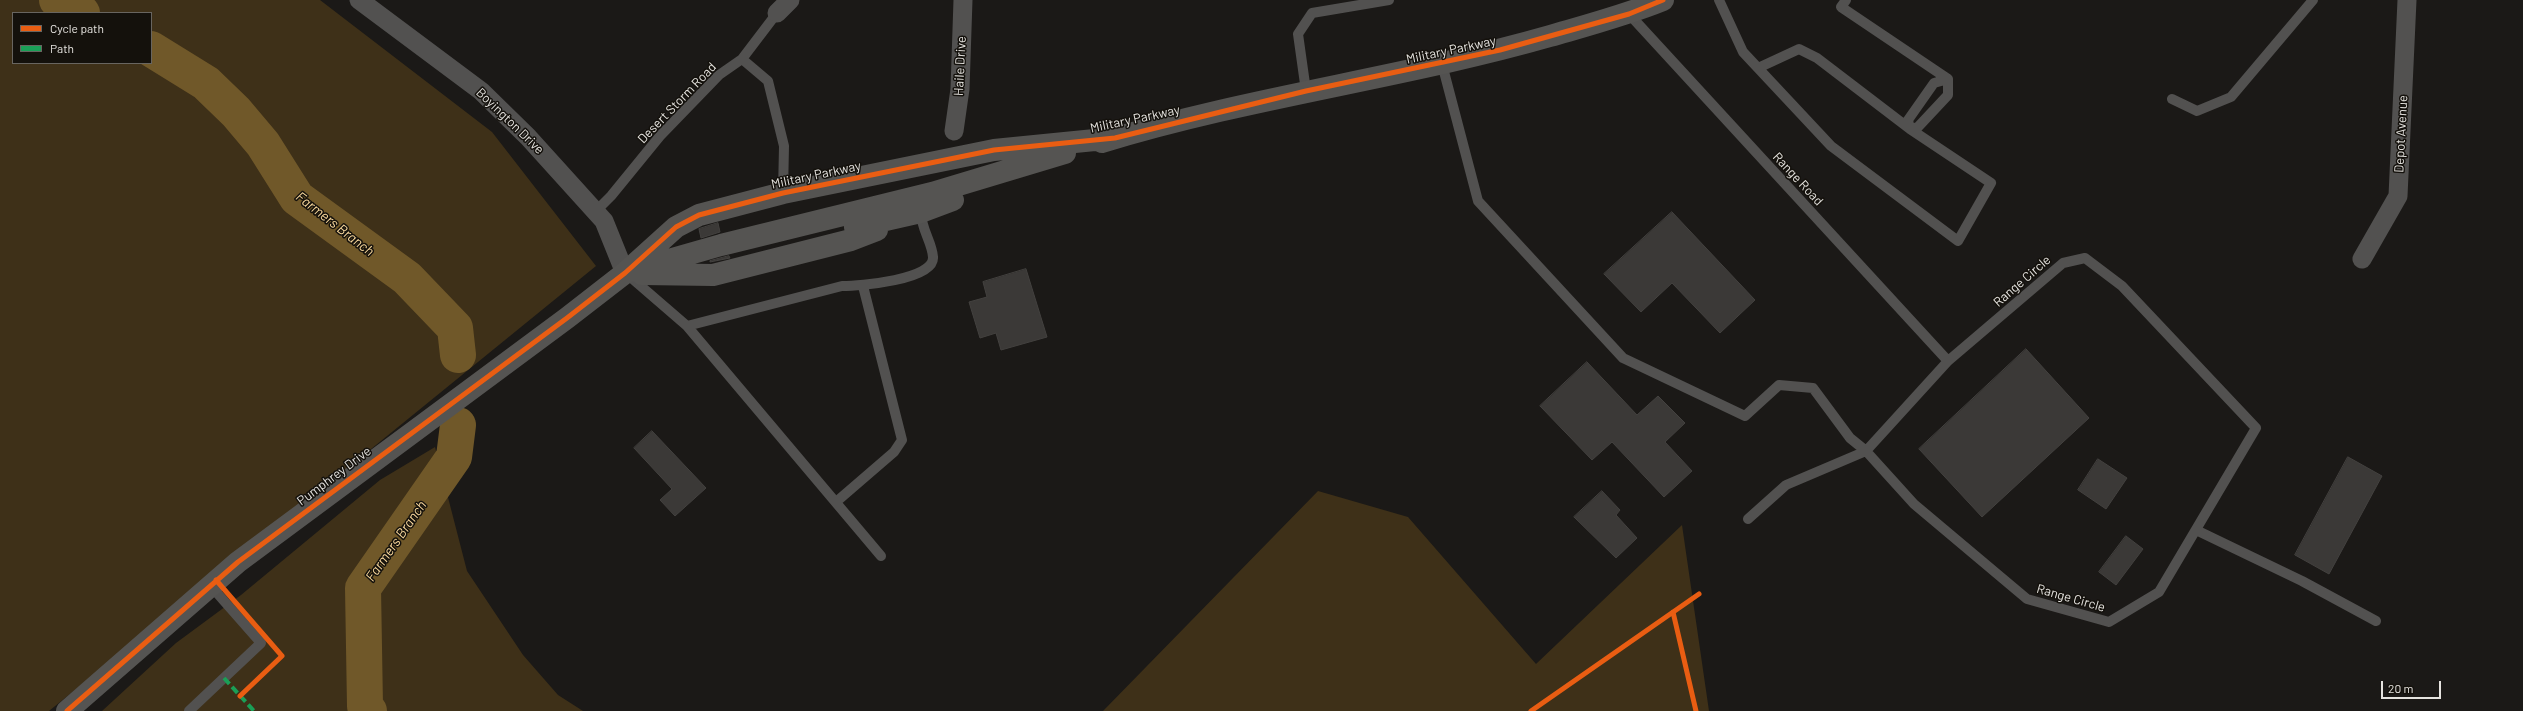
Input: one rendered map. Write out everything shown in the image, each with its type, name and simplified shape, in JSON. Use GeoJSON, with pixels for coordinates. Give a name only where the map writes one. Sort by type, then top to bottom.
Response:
{"type":"FeatureCollection","features":[{"type":"Feature","properties":{"kind":"street","name":"Boyington Drive"},"geometry":{"type":"LineString","coordinates":[[359,0],[480,91],[528,137],[604,221],[625,273]]}},
{"type":"Feature","properties":{"kind":"street","name":"Haile Drive"},"geometry":{"type":"LineString","coordinates":[[954,131],[960,89],[963,0]]}},
{"type":"Feature","properties":{"kind":"street","name":"Military Parkway"},"geometry":{"type":"LineString","coordinates":[[625,273],[721,245],[932,193],[1115,138],[1306,91],[1442,64],[1500,50],[1629,14],[1662,0]]}},
{"type":"Feature","properties":{"kind":"street","name":"Depot Avenue"},"geometry":{"type":"LineString","coordinates":[[2362,258],[2398,196],[2407,0]]}},
{"type":"Feature","properties":{"kind":"street","name":"Military Parkway"},"geometry":{"type":"LineString","coordinates":[[625,273],[676,227],[699,215],[782,192],[994,150],[1115,138]]}},
{"type":"Feature","properties":{"kind":"street","name":"Military Parkway"},"geometry":{"type":"LineString","coordinates":[[625,273],[700,263],[921,212],[1115,138]]}},
{"type":"Feature","properties":{"kind":"street","name":"Pumphrey Drive"},"geometry":{"type":"LineString","coordinates":[[67,711],[238,562],[567,318],[625,273]]}},
{"type":"Feature","properties":{"kind":"lane"},"geometry":{"type":"LineString","coordinates":[[1306,91],[1298,34],[1312,13],[1389,0]]}},
{"type":"Feature","properties":{"kind":"lane"},"geometry":{"type":"LineString","coordinates":[[1719,0],[1743,52],[1830,146],[1958,240],[1991,183],[1910,130],[1817,58],[1799,49],[1758,68]]}},
{"type":"Feature","properties":{"kind":"lane"},"geometry":{"type":"LineString","coordinates":[[1846,0],[1841,7],[1948,79]]}},
{"type":"Feature","properties":{"kind":"lane"},"geometry":{"type":"LineString","coordinates":[[2172,98],[2197,111],[2231,96],[2313,0]]}},
{"type":"Feature","properties":{"kind":"lane","name":"Desert Storm Road"},"geometry":{"type":"LineString","coordinates":[[596,211],[611,196],[660,136],[719,75],[742,59],[783,6]]}},
{"type":"Feature","properties":{"kind":"lane","name":"Range Road"},"geometry":{"type":"LineString","coordinates":[[1629,14],[1948,361]]}},
{"type":"Feature","properties":{"kind":"lane"},"geometry":{"type":"LineString","coordinates":[[742,59],[768,81],[784,146],[782,192]]}},
{"type":"Feature","properties":{"kind":"lane"},"geometry":{"type":"LineString","coordinates":[[1442,64],[1478,201],[1623,358],[1745,416],[1779,384],[1813,388],[1850,438],[1866,451],[1786,485],[1748,519]]}},
{"type":"Feature","properties":{"kind":"lane"},"geometry":{"type":"LineString","coordinates":[[1910,130],[1908,120],[1934,83],[1948,79]]}},
{"type":"Feature","properties":{"kind":"lane"},"geometry":{"type":"LineString","coordinates":[[1910,130],[1918,127],[1948,95],[1948,79]]}},
{"type":"Feature","properties":{"kind":"lane"},"geometry":{"type":"LineString","coordinates":[[687,326],[842,286],[863,286],[923,273],[932,264],[933,257],[921,226],[921,212]]}},
{"type":"Feature","properties":{"kind":"lane","name":"Range Circle"},"geometry":{"type":"LineString","coordinates":[[2085,258],[2122,286],[2256,428],[2159,592],[2109,622],[2028,600],[1914,504],[1866,451],[1948,361],[2063,263],[2085,258]]}},
{"type":"Feature","properties":{"kind":"lane"},"geometry":{"type":"LineString","coordinates":[[625,273],[687,326],[881,556]]}},
{"type":"Feature","properties":{"kind":"lane"},"geometry":{"type":"LineString","coordinates":[[836,502],[894,452],[902,440],[863,286]]}},
{"type":"Feature","properties":{"kind":"lane"},"geometry":{"type":"LineString","coordinates":[[2196,530],[2302,581],[2376,621]]}},
{"type":"Feature","properties":{"kind":"lane"},"geometry":{"type":"LineString","coordinates":[[189,711],[261,643],[210,585]]}},
{"type":"Feature","properties":{"kind":"shaded area"},"geometry":{"type":"Polygon","coordinates":[[[0,0],[320,0],[492,132],[596,266],[49,711],[0,711],[0,0]]]}},
{"type":"Feature","properties":{"kind":"shaded area"},"geometry":{"type":"Polygon","coordinates":[[[435,447],[467,571],[523,655],[558,695],[583,711],[102,711],[176,643],[241,595],[380,480],[435,447]]]}},
{"type":"Feature","properties":{"kind":"shaded area"},"geometry":{"type":"Polygon","coordinates":[[[1318,491],[1408,517],[1536,664],[1682,525],[1709,711],[1103,711],[1318,491]]]}},
{"type":"Feature","properties":{"kind":"building"},"geometry":{"type":"Polygon","coordinates":[[[1672,212],[1755,300],[1720,333],[1672,283],[1641,312],[1604,274],[1672,212]]]}},
{"type":"Feature","properties":{"kind":"building"},"geometry":{"type":"Polygon","coordinates":[[[718,223],[720,232],[701,238],[699,229],[718,223]]]}},
{"type":"Feature","properties":{"kind":"building"},"geometry":{"type":"Polygon","coordinates":[[[729,256],[730,258],[710,262],[710,261],[729,256]]]}},
{"type":"Feature","properties":{"kind":"building"},"geometry":{"type":"Polygon","coordinates":[[[1026,269],[1047,337],[1001,350],[996,333],[980,338],[969,302],[987,297],[983,282],[1026,269]]]}},
{"type":"Feature","properties":{"kind":"building"},"geometry":{"type":"Polygon","coordinates":[[[2026,349],[2089,418],[1982,517],[1919,449],[2026,349]]]}},
{"type":"Feature","properties":{"kind":"building"},"geometry":{"type":"Polygon","coordinates":[[[1587,362],[1637,415],[1658,396],[1685,423],[1665,442],[1692,471],[1664,497],[1612,442],[1592,460],[1540,406],[1587,362]]]}},
{"type":"Feature","properties":{"kind":"building"},"geometry":{"type":"Polygon","coordinates":[[[652,431],[706,488],[675,516],[660,500],[672,489],[634,448],[652,431]]]}},
{"type":"Feature","properties":{"kind":"building"},"geometry":{"type":"Polygon","coordinates":[[[2348,457],[2382,476],[2329,574],[2295,555],[2348,457]]]}},
{"type":"Feature","properties":{"kind":"building"},"geometry":{"type":"Polygon","coordinates":[[[2098,459],[2127,478],[2106,509],[2078,490],[2098,459]]]}},
{"type":"Feature","properties":{"kind":"building"},"geometry":{"type":"Polygon","coordinates":[[[1602,491],[1620,510],[1616,515],[1637,538],[1616,558],[1574,517],[1602,491]]]}},
{"type":"Feature","properties":{"kind":"building"},"geometry":{"type":"Polygon","coordinates":[[[2126,536],[2143,549],[2116,585],[2099,572],[2126,536]]]}},
{"type":"Feature","properties":{"kind":"waterway","name":"Farmers Branch"},"geometry":{"type":"LineString","coordinates":[[57,0],[80,12]]}},
{"type":"Feature","properties":{"kind":"waterway","name":"Farmers Branch"},"geometry":{"type":"LineString","coordinates":[[152,50],[206,83],[236,112],[263,144],[297,198],[407,278],[455,328],[458,355]]}},
{"type":"Feature","properties":{"kind":"waterway","name":"Farmers Branch"},"geometry":{"type":"LineString","coordinates":[[369,711],[365,706],[363,588],[454,457],[458,425]]}},
{"type":"Feature","properties":{"kind":"marked path"},"geometry":{"type":"LineString","coordinates":[[224,678],[254,711]]}},
{"type":"Feature","properties":{"kind":"cycle path"},"geometry":{"type":"LineString","coordinates":[[67,711],[238,562],[567,318],[625,273],[676,227],[699,215],[783,193],[994,150],[1115,138],[1306,91],[1500,50],[1629,14],[1663,0]]}},
{"type":"Feature","properties":{"kind":"cycle path"},"geometry":{"type":"LineString","coordinates":[[216,580],[282,656],[240,696]]}},
{"type":"Feature","properties":{"kind":"cycle path"},"geometry":{"type":"LineString","coordinates":[[1531,711],[1699,594]]}},
{"type":"Feature","properties":{"kind":"cycle path"},"geometry":{"type":"LineString","coordinates":[[1673,612],[1696,711]]}}]}
